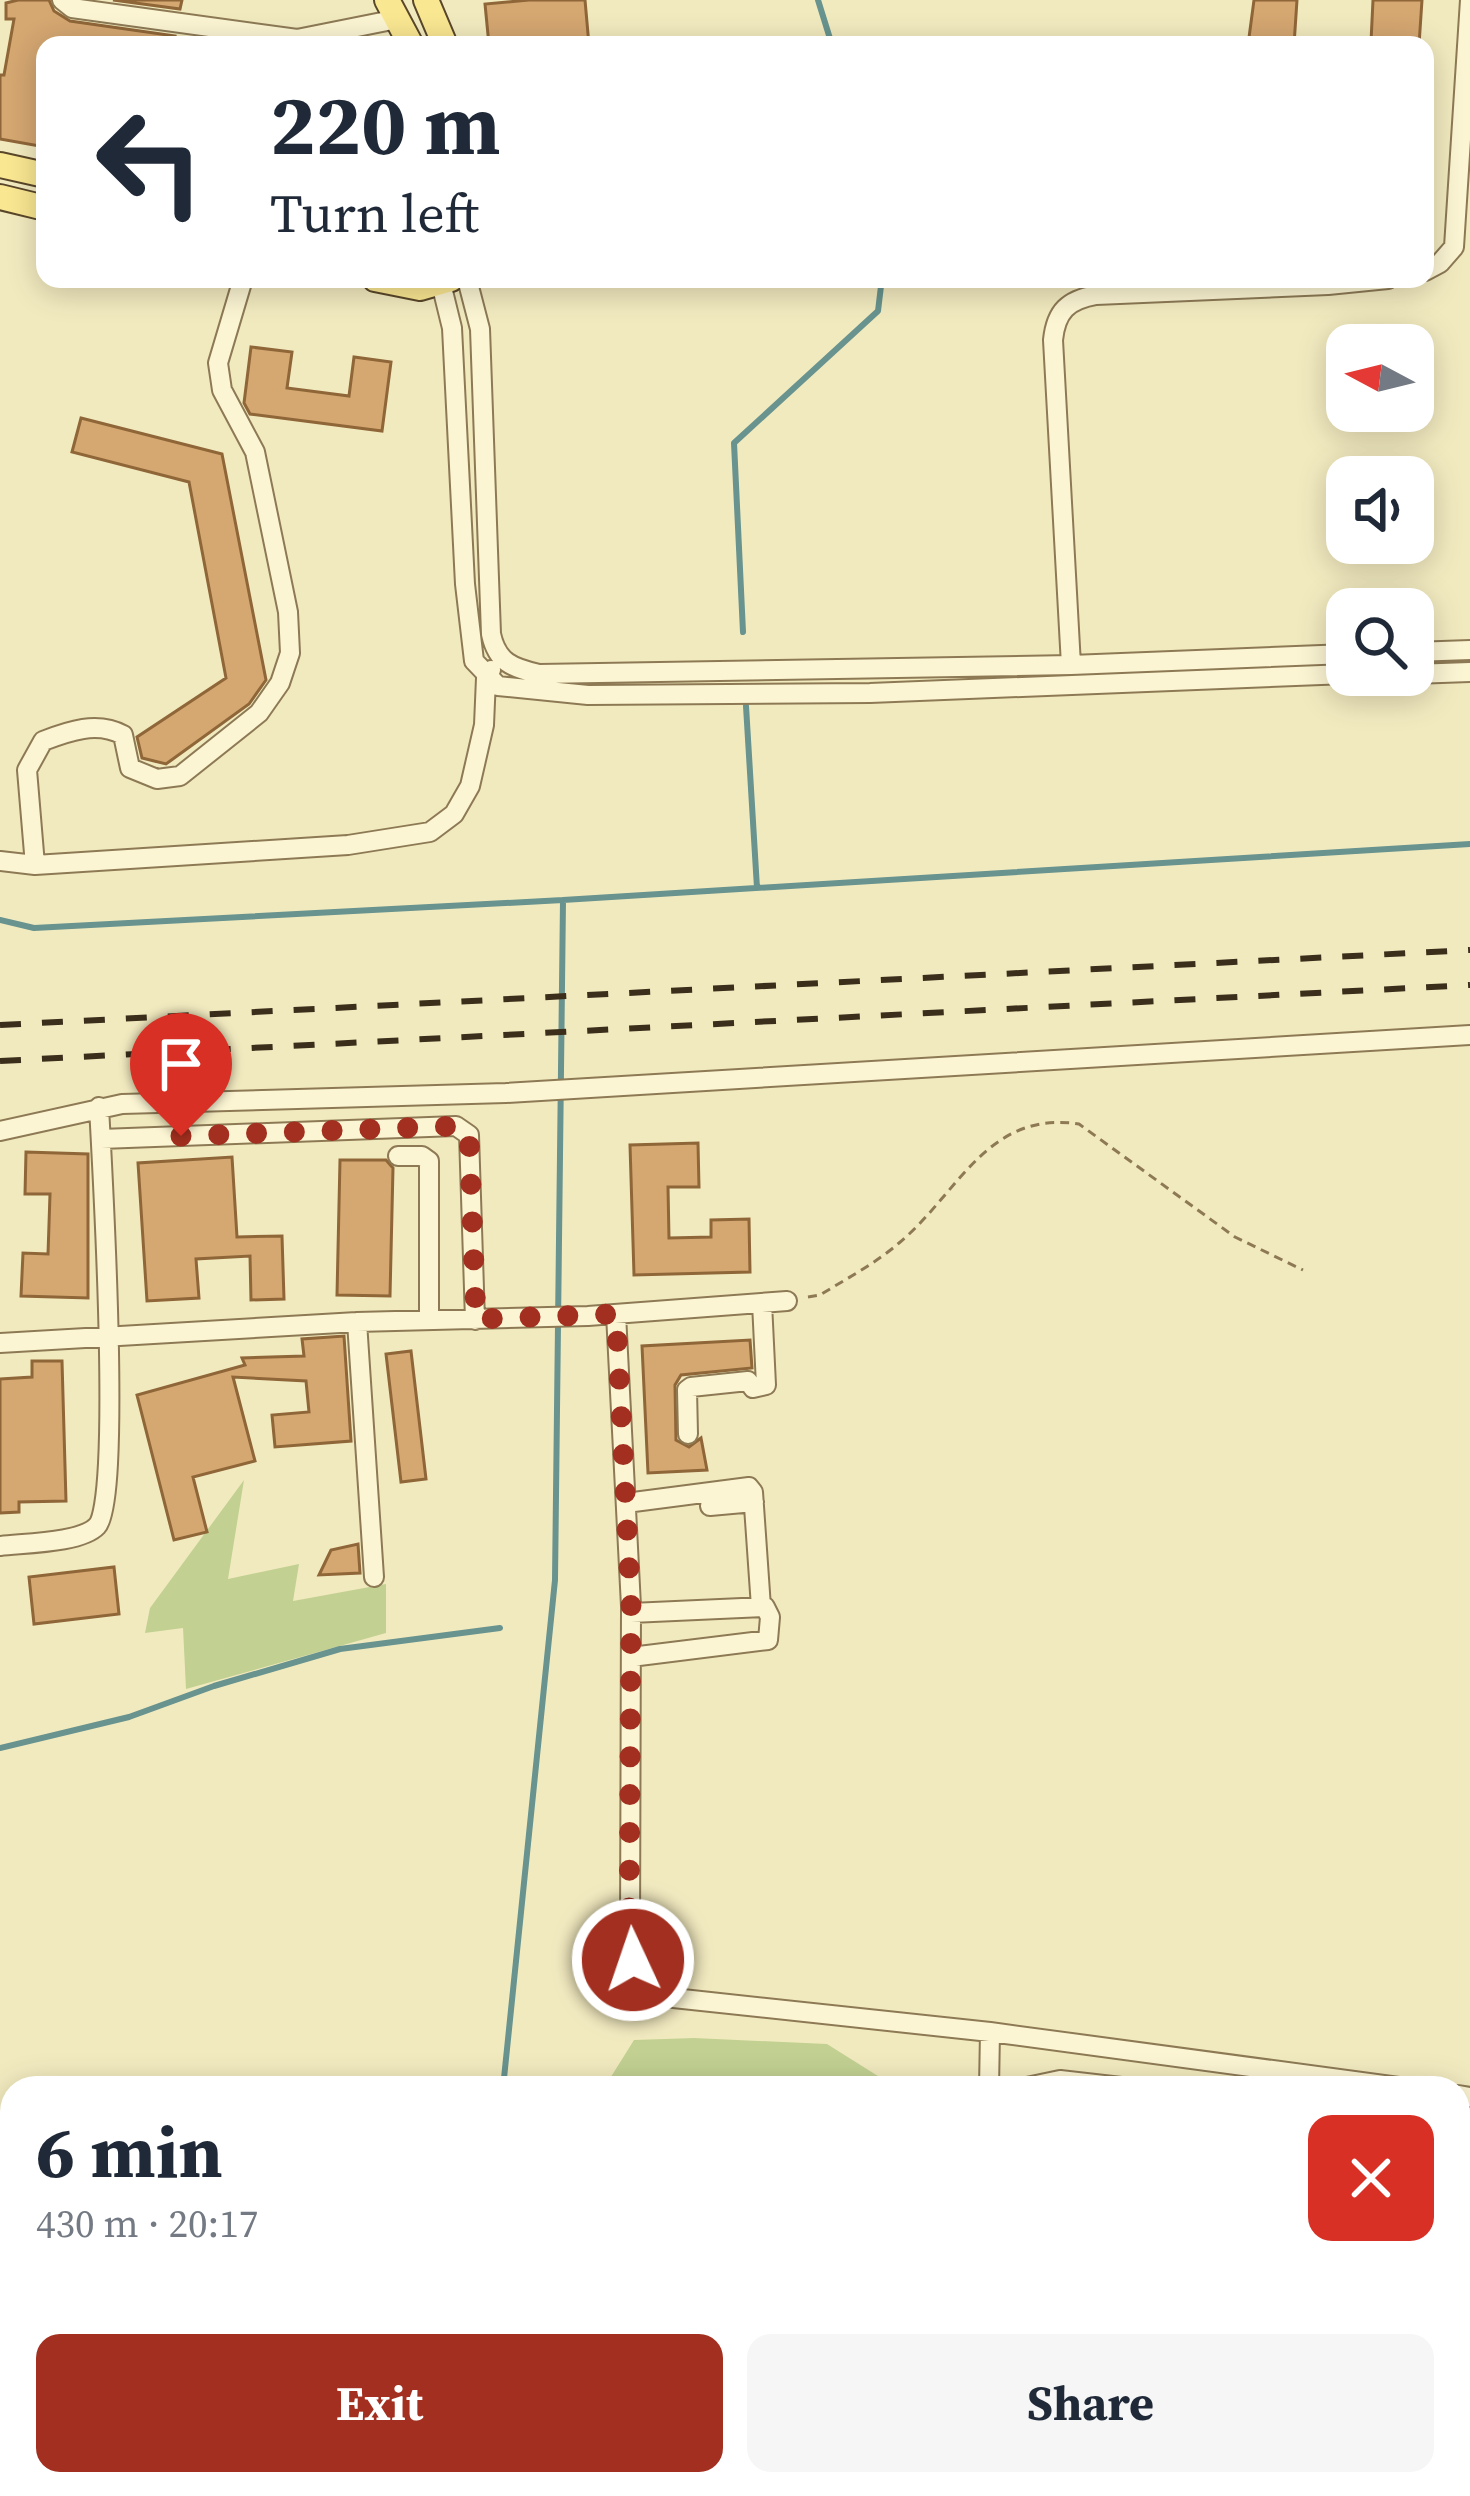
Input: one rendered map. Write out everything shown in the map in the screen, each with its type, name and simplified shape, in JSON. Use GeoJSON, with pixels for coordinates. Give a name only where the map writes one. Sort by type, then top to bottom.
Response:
{"type":"FeatureCollection","features":[{"type":"Feature","properties":{"kind":"main road"},"geometry":{"type":"LineString","coordinates":[[426,0],[441,36]]}},
{"type":"Feature","properties":{"kind":"main road"},"geometry":{"type":"LineString","coordinates":[[392,9],[406,36]]}},
{"type":"Feature","properties":{"kind":"main road"},"geometry":{"type":"LineString","coordinates":[[0,165],[36,173]]}},
{"type":"Feature","properties":{"kind":"main road"},"geometry":{"type":"LineString","coordinates":[[0,197],[36,206]]}},
{"type":"Feature","properties":{"kind":"street"},"geometry":{"type":"LineString","coordinates":[[62,0],[72,8],[275,36]]}},
{"type":"Feature","properties":{"kind":"street"},"geometry":{"type":"LineString","coordinates":[[1434,266],[1454,247],[1470,0]]}},
{"type":"Feature","properties":{"kind":"street"},"geometry":{"type":"LineString","coordinates":[[306,36],[392,9]]}},
{"type":"Feature","properties":{"kind":"street"},"geometry":{"type":"LineString","coordinates":[[35,865],[27,770],[43,741],[76,728],[112,728],[123,735],[130,768],[157,778],[180,776],[259,712],[280,683],[290,653],[288,612],[255,452],[222,390],[218,363],[240,288]]}},
{"type":"Feature","properties":{"kind":"street"},"geometry":{"type":"LineString","coordinates":[[445,288],[452,328],[474,661],[486,678],[511,690],[588,695],[870,693],[1326,675]]}},
{"type":"Feature","properties":{"kind":"street"},"geometry":{"type":"LineString","coordinates":[[469,288],[480,329],[490,619],[494,647],[515,668],[539,674],[1326,655]]}},
{"type":"Feature","properties":{"kind":"street"},"geometry":{"type":"LineString","coordinates":[[1071,664],[1055,321],[1072,299],[1096,295],[1258,288]]}},
{"type":"Feature","properties":{"kind":"street"},"geometry":{"type":"LineString","coordinates":[[1434,651],[1470,650]]}},
{"type":"Feature","properties":{"kind":"street"},"geometry":{"type":"LineString","coordinates":[[0,861],[35,865],[348,845],[430,832],[454,814],[470,786],[484,725],[486,678],[500,658]]}},
{"type":"Feature","properties":{"kind":"street"},"geometry":{"type":"LineString","coordinates":[[1434,673],[1470,672]]}},
{"type":"Feature","properties":{"kind":"street"},"geometry":{"type":"LineString","coordinates":[[0,1131],[99,1107],[604,1088],[1470,1035]]}},
{"type":"Feature","properties":{"kind":"street"},"geometry":{"type":"LineString","coordinates":[[0,1546],[87,1535],[102,1521],[107,1494],[109,1338],[99,1107]]}},
{"type":"Feature","properties":{"kind":"street"},"geometry":{"type":"LineString","coordinates":[[101,1139],[456,1126],[469,1135],[476,1319]]}},
{"type":"Feature","properties":{"kind":"street"},"geometry":{"type":"LineString","coordinates":[[398,1156],[422,1156],[429,1161],[429,1320]]}},
{"type":"Feature","properties":{"kind":"street"},"geometry":{"type":"LineString","coordinates":[[0,1343],[357,1322],[588,1316],[787,1301]]}},
{"type":"Feature","properties":{"kind":"street"},"geometry":{"type":"LineString","coordinates":[[688,1434],[687,1390],[691,1387],[748,1381],[753,1388],[766,1385],[762,1303]]}},
{"type":"Feature","properties":{"kind":"street"},"geometry":{"type":"LineString","coordinates":[[616,1314],[631,1613],[629,1936],[633,1960],[664,1997],[990,2032],[1317,2076]]}},
{"type":"Feature","properties":{"kind":"street"},"geometry":{"type":"LineString","coordinates":[[357,1322],[374,1577]]}},
{"type":"Feature","properties":{"kind":"street"},"geometry":{"type":"LineString","coordinates":[[626,1502],[749,1487],[761,1607]]}},
{"type":"Feature","properties":{"kind":"street"},"geometry":{"type":"LineString","coordinates":[[710,1506],[754,1502]]}},
{"type":"Feature","properties":{"kind":"street"},"geometry":{"type":"LineString","coordinates":[[631,1613],[761,1607],[770,1617],[768,1640],[631,1657]]}},
{"type":"Feature","properties":{"kind":"street"},"geometry":{"type":"LineString","coordinates":[[989,2076],[990,2032]]}},
{"type":"Feature","properties":{"kind":"path"},"geometry":{"type":"LineString","coordinates":[[787,1301],[820,1295],[900,1243],[980,1154],[1020,1127],[1052,1120],[1079,1124],[1235,1237],[1303,1270]]}},
{"type":"Feature","properties":{"kind":"green space"},"geometry":{"type":"Polygon","coordinates":[[[244,1480],[228,1579],[299,1564],[293,1601],[386,1584],[386,1633],[186,1689],[183,1628],[145,1633],[150,1608],[244,1480]]]}},
{"type":"Feature","properties":{"kind":"green space"},"geometry":{"type":"Polygon","coordinates":[[[634,2040],[827,2044],[878,2076],[612,2076],[634,2040]]]}},
{"type":"Feature","properties":{"kind":"building"},"geometry":{"type":"Polygon","coordinates":[[[49,0],[54,11],[70,21],[175,36],[36,36],[36,145],[0,139],[0,75],[4,75],[14,19],[6,19],[6,3],[49,0]]]}},
{"type":"Feature","properties":{"kind":"building"},"geometry":{"type":"Polygon","coordinates":[[[113,0],[182,0],[180,9],[113,0]]]}},
{"type":"Feature","properties":{"kind":"building"},"geometry":{"type":"Polygon","coordinates":[[[585,0],[588,36],[488,36],[485,4],[585,0]]]}},
{"type":"Feature","properties":{"kind":"building"},"geometry":{"type":"Polygon","coordinates":[[[1254,0],[1297,0],[1295,36],[1249,36],[1254,0]]]}},
{"type":"Feature","properties":{"kind":"building"},"geometry":{"type":"Polygon","coordinates":[[[1373,0],[1422,0],[1420,36],[1371,36],[1373,0]]]}},
{"type":"Feature","properties":{"kind":"building"},"geometry":{"type":"Polygon","coordinates":[[[251,347],[292,352],[287,388],[349,396],[354,357],[391,362],[382,431],[250,414],[244,403],[251,347]]]}},
{"type":"Feature","properties":{"kind":"building"},"geometry":{"type":"Polygon","coordinates":[[[81,418],[222,454],[266,680],[249,704],[166,764],[142,758],[137,737],[226,678],[189,482],[72,452],[81,418]]]}},
{"type":"Feature","properties":{"kind":"building"},"geometry":{"type":"Polygon","coordinates":[[[698,1143],[699,1187],[668,1187],[669,1238],[711,1237],[711,1220],[749,1219],[750,1272],[634,1275],[630,1145],[698,1143]]]}},
{"type":"Feature","properties":{"kind":"building"},"geometry":{"type":"Polygon","coordinates":[[[26,1152],[88,1154],[88,1298],[21,1296],[23,1253],[48,1254],[50,1194],[25,1194],[26,1152]]]}},
{"type":"Feature","properties":{"kind":"building"},"geometry":{"type":"Polygon","coordinates":[[[232,1157],[237,1237],[282,1236],[284,1299],[251,1300],[250,1256],[196,1259],[199,1298],[147,1301],[138,1163],[232,1157]]]}},
{"type":"Feature","properties":{"kind":"building"},"geometry":{"type":"Polygon","coordinates":[[[340,1160],[386,1160],[393,1168],[390,1296],[337,1295],[340,1160]]]}},
{"type":"Feature","properties":{"kind":"building"},"geometry":{"type":"Polygon","coordinates":[[[344,1336],[351,1441],[275,1447],[272,1415],[309,1412],[306,1381],[233,1377],[255,1461],[193,1477],[207,1532],[174,1540],[137,1395],[245,1365],[242,1358],[304,1356],[302,1339],[344,1336]]]}},
{"type":"Feature","properties":{"kind":"building"},"geometry":{"type":"Polygon","coordinates":[[[750,1340],[752,1368],[681,1375],[675,1385],[676,1440],[689,1447],[701,1438],[707,1470],[648,1473],[642,1346],[750,1340]]]}},
{"type":"Feature","properties":{"kind":"building"},"geometry":{"type":"Polygon","coordinates":[[[411,1351],[426,1479],[401,1482],[386,1354],[411,1351]]]}},
{"type":"Feature","properties":{"kind":"building"},"geometry":{"type":"Polygon","coordinates":[[[32,1361],[62,1361],[66,1501],[19,1502],[19,1512],[0,1513],[0,1379],[32,1377],[32,1361]]]}},
{"type":"Feature","properties":{"kind":"building"},"geometry":{"type":"Polygon","coordinates":[[[358,1544],[360,1573],[319,1575],[331,1550],[358,1544]]]}},
{"type":"Feature","properties":{"kind":"building"},"geometry":{"type":"Polygon","coordinates":[[[114,1567],[119,1614],[34,1624],[29,1577],[114,1567]]]}},
{"type":"Feature","properties":{"kind":"waterway"},"geometry":{"type":"LineString","coordinates":[[818,0],[829,36]]}},
{"type":"Feature","properties":{"kind":"waterway"},"geometry":{"type":"LineString","coordinates":[[743,632],[734,443],[878,311],[881,288]]}},
{"type":"Feature","properties":{"kind":"waterway"},"geometry":{"type":"LineString","coordinates":[[746,706],[757,888]]}},
{"type":"Feature","properties":{"kind":"waterway"},"geometry":{"type":"LineString","coordinates":[[504,2076],[555,1580],[563,900],[1470,844]]}},
{"type":"Feature","properties":{"kind":"waterway"},"geometry":{"type":"LineString","coordinates":[[0,920],[34,928],[563,900]]}},
{"type":"Feature","properties":{"kind":"waterway"},"geometry":{"type":"LineString","coordinates":[[0,1748],[129,1717],[340,1649],[500,1628]]}},
{"type":"Feature","properties":{"kind":"railway"},"geometry":{"type":"LineString","coordinates":[[0,1025],[1470,950]]}},
{"type":"Feature","properties":{"kind":"railway"},"geometry":{"type":"LineString","coordinates":[[0,1061],[1470,985]]}},
{"type":"Feature","properties":{"kind":"route"},"geometry":{"type":"LineString","coordinates":[[181,1136],[456,1126],[469,1135],[476,1319],[616,1314],[631,1606],[629,1936],[633,1960]]}}]}
